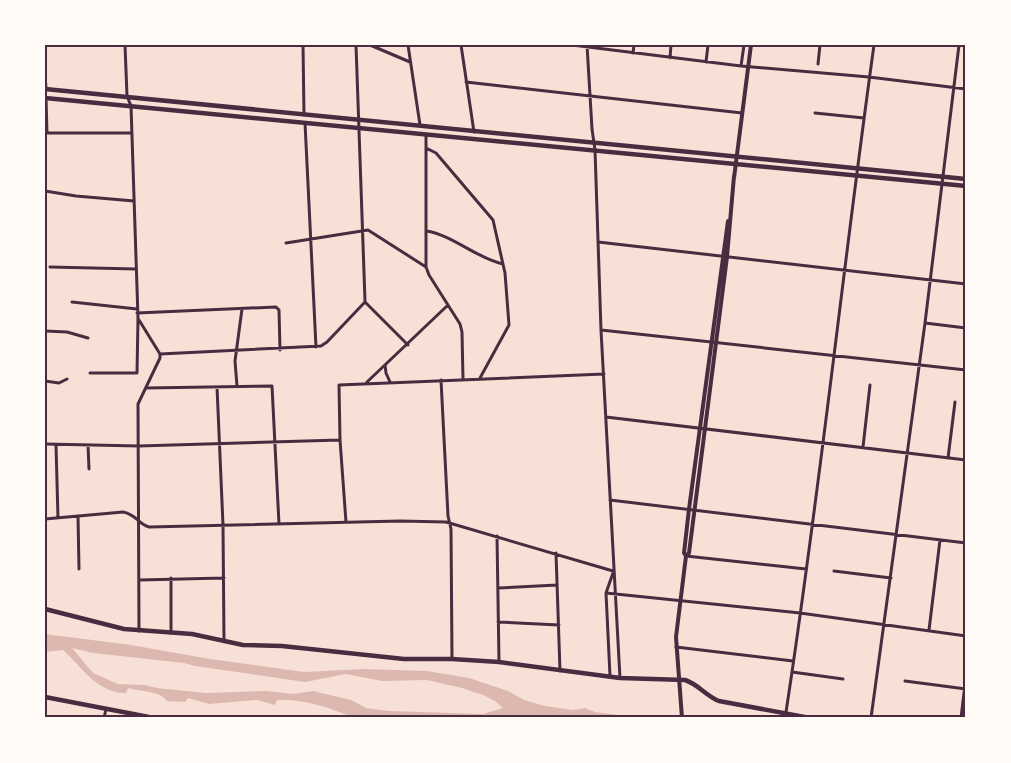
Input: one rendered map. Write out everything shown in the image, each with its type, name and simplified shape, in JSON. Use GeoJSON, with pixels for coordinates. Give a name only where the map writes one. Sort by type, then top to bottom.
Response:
{"type":"FeatureCollection","features":[{"type":"Feature","properties":{"kind":"main road"},"geometry":{"type":"LineString","coordinates":[[682,718],[676,647],[686,555],[684,553],[703,428],[752,45]]}},
{"type":"Feature","properties":{"kind":"main road"},"geometry":{"type":"LineString","coordinates":[[46,89],[966,179]]}},
{"type":"Feature","properties":{"kind":"main road"},"geometry":{"type":"LineString","coordinates":[[46,98],[966,186]]}},
{"type":"Feature","properties":{"kind":"main road"},"geometry":{"type":"LineString","coordinates":[[45,609],[139,632],[192,634],[243,645],[282,646],[404,659],[499,662],[610,678],[679,680],[694,683],[713,699],[719,701],[810,718]]}},
{"type":"Feature","properties":{"kind":"main road"},"geometry":{"type":"LineString","coordinates":[[45,697],[165,718]]}},
{"type":"Feature","properties":{"kind":"main road"},"geometry":{"type":"LineString","coordinates":[[222,718],[246,718]]}},
{"type":"Feature","properties":{"kind":"street"},"geometry":{"type":"LineString","coordinates":[[90,373],[137,373],[138,318],[132,133],[131,106],[127,96],[125,45],[140,45]]}},
{"type":"Feature","properties":{"kind":"street"},"geometry":{"type":"LineString","coordinates":[[303,45],[304,115]]}},
{"type":"Feature","properties":{"kind":"street"},"geometry":{"type":"LineString","coordinates":[[356,45],[365,302],[408,345]]}},
{"type":"Feature","properties":{"kind":"street"},"geometry":{"type":"LineString","coordinates":[[370,45],[410,62]]}},
{"type":"Feature","properties":{"kind":"street"},"geometry":{"type":"LineString","coordinates":[[408,45],[420,125]]}},
{"type":"Feature","properties":{"kind":"street"},"geometry":{"type":"LineString","coordinates":[[461,45],[474,132]]}},
{"type":"Feature","properties":{"kind":"street"},"geometry":{"type":"LineString","coordinates":[[572,45],[748,67],[869,77],[966,89]]}},
{"type":"Feature","properties":{"kind":"street"},"geometry":{"type":"LineString","coordinates":[[633,53],[634,45]]}},
{"type":"Feature","properties":{"kind":"street"},"geometry":{"type":"LineString","coordinates":[[669,58],[671,45]]}},
{"type":"Feature","properties":{"kind":"street"},"geometry":{"type":"LineString","coordinates":[[706,62],[708,45]]}},
{"type":"Feature","properties":{"kind":"street"},"geometry":{"type":"LineString","coordinates":[[741,66],[744,45]]}},
{"type":"Feature","properties":{"kind":"street"},"geometry":{"type":"LineString","coordinates":[[818,64],[820,45]]}},
{"type":"Feature","properties":{"kind":"street"},"geometry":{"type":"LineString","coordinates":[[786,712],[874,45]]}},
{"type":"Feature","properties":{"kind":"street"},"geometry":{"type":"LineString","coordinates":[[871,718],[931,279],[941,176],[958,45]]}},
{"type":"Feature","properties":{"kind":"street"},"geometry":{"type":"LineString","coordinates":[[587,46],[595,150],[613,571],[620,678]]}},
{"type":"Feature","properties":{"kind":"street"},"geometry":{"type":"LineString","coordinates":[[45,73],[46,89]]}},
{"type":"Feature","properties":{"kind":"street"},"geometry":{"type":"LineString","coordinates":[[466,82],[742,114]]}},
{"type":"Feature","properties":{"kind":"street"},"geometry":{"type":"LineString","coordinates":[[46,98],[46,133],[132,133]]}},
{"type":"Feature","properties":{"kind":"street"},"geometry":{"type":"LineString","coordinates":[[816,113],[864,118]]}},
{"type":"Feature","properties":{"kind":"street"},"geometry":{"type":"LineString","coordinates":[[305,123],[316,347]]}},
{"type":"Feature","properties":{"kind":"street"},"geometry":{"type":"LineString","coordinates":[[426,133],[426,267]]}},
{"type":"Feature","properties":{"kind":"street"},"geometry":{"type":"LineString","coordinates":[[426,148],[436,153],[494,220],[503,264],[510,322],[480,378]]}},
{"type":"Feature","properties":{"kind":"street"},"geometry":{"type":"LineString","coordinates":[[45,191],[134,201]]}},
{"type":"Feature","properties":{"kind":"street"},"geometry":{"type":"LineString","coordinates":[[286,243],[362,229],[372,231],[426,267],[462,328],[463,379]]}},
{"type":"Feature","properties":{"kind":"street"},"geometry":{"type":"LineString","coordinates":[[427,231],[437,233],[492,261],[503,264]]}},
{"type":"Feature","properties":{"kind":"street"},"geometry":{"type":"LineString","coordinates":[[598,242],[843,268],[966,284]]}},
{"type":"Feature","properties":{"kind":"street"},"geometry":{"type":"LineString","coordinates":[[50,267],[136,268]]}},
{"type":"Feature","properties":{"kind":"street"},"geometry":{"type":"LineString","coordinates":[[160,354],[316,347],[327,342],[365,302]]}},
{"type":"Feature","properties":{"kind":"street"},"geometry":{"type":"LineString","coordinates":[[72,303],[137,311],[276,307],[279,310],[280,350]]}},
{"type":"Feature","properties":{"kind":"street"},"geometry":{"type":"LineString","coordinates":[[366,384],[448,305]]}},
{"type":"Feature","properties":{"kind":"street"},"geometry":{"type":"LineString","coordinates":[[237,386],[236,352],[242,309]]}},
{"type":"Feature","properties":{"kind":"street"},"geometry":{"type":"LineString","coordinates":[[138,318],[160,354],[158,366],[138,404],[139,632]]}},
{"type":"Feature","properties":{"kind":"street"},"geometry":{"type":"LineString","coordinates":[[925,323],[966,328]]}},
{"type":"Feature","properties":{"kind":"street"},"geometry":{"type":"LineString","coordinates":[[602,330],[966,370]]}},
{"type":"Feature","properties":{"kind":"street"},"geometry":{"type":"LineString","coordinates":[[45,331],[67,332],[88,338]]}},
{"type":"Feature","properties":{"kind":"street"},"geometry":{"type":"LineString","coordinates":[[386,365],[390,382]]}},
{"type":"Feature","properties":{"kind":"street"},"geometry":{"type":"LineString","coordinates":[[346,522],[340,441],[339,385],[604,374]]}},
{"type":"Feature","properties":{"kind":"street"},"geometry":{"type":"LineString","coordinates":[[45,381],[59,382],[67,379]]}},
{"type":"Feature","properties":{"kind":"street"},"geometry":{"type":"LineString","coordinates":[[441,380],[451,529],[452,659]]}},
{"type":"Feature","properties":{"kind":"street"},"geometry":{"type":"LineString","coordinates":[[863,447],[870,385]]}},
{"type":"Feature","properties":{"kind":"street"},"geometry":{"type":"LineString","coordinates":[[145,388],[272,386],[279,524]]}},
{"type":"Feature","properties":{"kind":"street"},"geometry":{"type":"LineString","coordinates":[[217,387],[223,525],[224,641]]}},
{"type":"Feature","properties":{"kind":"street"},"geometry":{"type":"LineString","coordinates":[[948,458],[955,402]]}},
{"type":"Feature","properties":{"kind":"street"},"geometry":{"type":"LineString","coordinates":[[606,417],[966,460]]}},
{"type":"Feature","properties":{"kind":"street"},"geometry":{"type":"LineString","coordinates":[[45,444],[139,446],[340,441]]}},
{"type":"Feature","properties":{"kind":"street"},"geometry":{"type":"LineString","coordinates":[[56,445],[58,518]]}},
{"type":"Feature","properties":{"kind":"street"},"geometry":{"type":"LineString","coordinates":[[88,446],[89,469]]}},
{"type":"Feature","properties":{"kind":"street"},"geometry":{"type":"LineString","coordinates":[[610,500],[966,543]]}},
{"type":"Feature","properties":{"kind":"street"},"geometry":{"type":"LineString","coordinates":[[45,519],[123,512],[131,514],[144,526],[149,527],[346,522],[449,523],[613,571]]}},
{"type":"Feature","properties":{"kind":"street"},"geometry":{"type":"LineString","coordinates":[[78,516],[79,569]]}},
{"type":"Feature","properties":{"kind":"street"},"geometry":{"type":"LineString","coordinates":[[497,536],[499,662]]}},
{"type":"Feature","properties":{"kind":"street"},"geometry":{"type":"LineString","coordinates":[[928,631],[940,540]]}},
{"type":"Feature","properties":{"kind":"street"},"geometry":{"type":"LineString","coordinates":[[556,553],[560,671]]}},
{"type":"Feature","properties":{"kind":"street"},"geometry":{"type":"LineString","coordinates":[[686,555],[806,569]]}},
{"type":"Feature","properties":{"kind":"street"},"geometry":{"type":"LineString","coordinates":[[610,678],[606,593],[613,571]]}},
{"type":"Feature","properties":{"kind":"street"},"geometry":{"type":"LineString","coordinates":[[834,571],[891,578]]}},
{"type":"Feature","properties":{"kind":"street"},"geometry":{"type":"LineString","coordinates":[[171,578],[171,633]]}},
{"type":"Feature","properties":{"kind":"street"},"geometry":{"type":"LineString","coordinates":[[139,580],[224,578]]}},
{"type":"Feature","properties":{"kind":"street"},"geometry":{"type":"LineString","coordinates":[[498,588],[557,585]]}},
{"type":"Feature","properties":{"kind":"street"},"geometry":{"type":"LineString","coordinates":[[606,593],[800,613],[966,636]]}},
{"type":"Feature","properties":{"kind":"street"},"geometry":{"type":"LineString","coordinates":[[498,622],[559,625]]}},
{"type":"Feature","properties":{"kind":"street"},"geometry":{"type":"LineString","coordinates":[[676,647],[793,660]]}},
{"type":"Feature","properties":{"kind":"street"},"geometry":{"type":"LineString","coordinates":[[792,672],[843,679]]}},
{"type":"Feature","properties":{"kind":"street"},"geometry":{"type":"LineString","coordinates":[[961,718],[966,676]]}},
{"type":"Feature","properties":{"kind":"street"},"geometry":{"type":"LineString","coordinates":[[905,681],[965,689]]}},
{"type":"Feature","properties":{"kind":"street"},"geometry":{"type":"LineString","coordinates":[[104,718],[106,709]]}},
{"type":"Feature","properties":{"kind":"shaded area"},"geometry":{"type":"Polygon","coordinates":[[[45,634],[304,672],[364,669],[427,671],[469,678],[545,706],[573,710],[585,708],[595,712],[643,718],[354,718],[326,707],[297,701],[277,700],[275,705],[257,700],[209,704],[188,698],[185,702],[167,701],[164,697],[149,692],[128,688],[126,693],[107,689],[91,678],[63,650],[45,652],[45,634]],[[72,648],[93,673],[118,684],[206,693],[266,691],[293,694],[313,691],[351,700],[366,708],[389,711],[483,714],[503,708],[483,695],[427,680],[382,681],[346,674],[305,682],[184,663],[93,653],[72,648]]]}}]}
